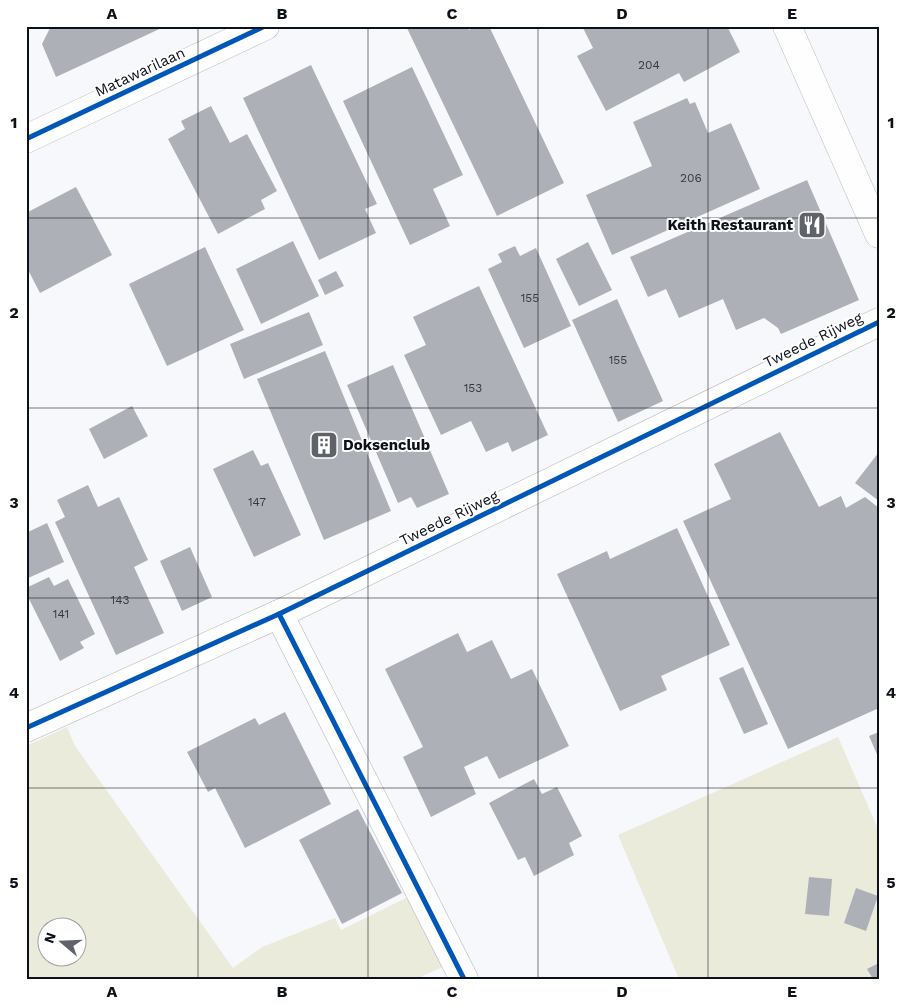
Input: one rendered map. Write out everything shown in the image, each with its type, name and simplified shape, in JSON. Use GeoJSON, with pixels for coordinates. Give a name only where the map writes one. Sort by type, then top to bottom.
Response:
{"type":"FeatureCollection","features":[{"type":"Feature","properties":{"kind":"street","name":"Matawarilaan"},"geometry":{"type":"LineString","coordinates":[[26,139],[264,26]]}},
{"type":"Feature","properties":{"kind":"street"},"geometry":{"type":"LineString","coordinates":[[787,26],[879,234]]}},
{"type":"Feature","properties":{"kind":"street","name":"Tweede Rijweg"},"geometry":{"type":"LineString","coordinates":[[26,728],[279,614],[879,322]]}},
{"type":"Feature","properties":{"kind":"street"},"geometry":{"type":"LineString","coordinates":[[279,614],[464,979]]}},
{"type":"Feature","properties":{"kind":"green space"},"geometry":{"type":"Polygon","coordinates":[[[67,727],[75,746],[233,968],[262,947],[335,918],[341,930],[410,896],[443,967],[416,979],[26,979],[26,746],[67,727]]]}},
{"type":"Feature","properties":{"kind":"green space"},"geometry":{"type":"Polygon","coordinates":[[[838,737],[879,831],[879,979],[679,979],[618,835],[838,737]]]}},
{"type":"Feature","properties":{"kind":"building"},"geometry":{"type":"Polygon","coordinates":[[[51,26],[166,26],[56,77],[42,44],[51,26]]]}},
{"type":"Feature","properties":{"kind":"building"},"geometry":{"type":"Polygon","coordinates":[[[406,26],[467,26],[469,30],[476,26],[489,26],[564,183],[497,216],[406,26]]]}},
{"type":"Feature","properties":{"kind":"building"},"geometry":{"type":"Polygon","coordinates":[[[582,26],[727,26],[740,52],[684,82],[679,73],[606,111],[577,56],[593,48],[582,26]]]}},
{"type":"Feature","properties":{"kind":"building"},"geometry":{"type":"Polygon","coordinates":[[[311,65],[377,204],[365,209],[376,233],[319,260],[243,98],[311,65]]]}},
{"type":"Feature","properties":{"kind":"building"},"geometry":{"type":"Polygon","coordinates":[[[412,67],[463,175],[433,189],[450,226],[410,245],[343,101],[412,67]]]}},
{"type":"Feature","properties":{"kind":"building"},"geometry":{"type":"Polygon","coordinates":[[[687,98],[690,104],[695,102],[708,133],[731,123],[760,189],[612,255],[586,195],[652,166],[633,122],[687,98]]]}},
{"type":"Feature","properties":{"kind":"building"},"geometry":{"type":"Polygon","coordinates":[[[211,106],[230,143],[247,134],[277,191],[261,200],[265,209],[218,234],[168,139],[185,129],[181,121],[211,106]]]}},
{"type":"Feature","properties":{"kind":"building"},"geometry":{"type":"Polygon","coordinates":[[[807,180],[859,300],[781,334],[778,328],[764,318],[736,330],[723,299],[679,318],[666,289],[648,297],[630,257],[807,180]]]}},
{"type":"Feature","properties":{"kind":"building"},"geometry":{"type":"Polygon","coordinates":[[[76,187],[112,255],[40,293],[26,266],[26,213],[76,187]]]}},
{"type":"Feature","properties":{"kind":"building"},"geometry":{"type":"Polygon","coordinates":[[[293,241],[319,296],[261,324],[236,269],[293,241]]]}},
{"type":"Feature","properties":{"kind":"building"},"geometry":{"type":"Polygon","coordinates":[[[588,242],[612,290],[579,306],[556,259],[588,242]]]}},
{"type":"Feature","properties":{"kind":"building"},"geometry":{"type":"Polygon","coordinates":[[[515,246],[520,256],[536,248],[571,326],[524,348],[488,269],[502,262],[498,254],[515,246]]]}},
{"type":"Feature","properties":{"kind":"building"},"geometry":{"type":"Polygon","coordinates":[[[205,247],[244,330],[167,366],[129,284],[205,247]]]}},
{"type":"Feature","properties":{"kind":"building"},"geometry":{"type":"Polygon","coordinates":[[[336,271],[344,286],[325,295],[318,280],[336,271]]]}},
{"type":"Feature","properties":{"kind":"building"},"geometry":{"type":"Polygon","coordinates":[[[479,286],[548,435],[512,452],[508,442],[486,452],[471,421],[441,435],[404,355],[426,345],[413,317],[479,286]]]}},
{"type":"Feature","properties":{"kind":"building"},"geometry":{"type":"Polygon","coordinates":[[[617,299],[663,401],[618,422],[572,320],[617,299]]]}},
{"type":"Feature","properties":{"kind":"building"},"geometry":{"type":"Polygon","coordinates":[[[309,312],[323,345],[244,379],[230,344],[309,312]]]}},
{"type":"Feature","properties":{"kind":"building","name":"Doksenclub"},"geometry":{"type":"Polygon","coordinates":[[[325,351],[391,511],[324,540],[257,379],[325,351]]]}},
{"type":"Feature","properties":{"kind":"building"},"geometry":{"type":"Polygon","coordinates":[[[393,365],[449,494],[417,508],[411,497],[398,503],[347,385],[393,365]]]}},
{"type":"Feature","properties":{"kind":"building"},"geometry":{"type":"Polygon","coordinates":[[[132,406],[148,436],[104,459],[89,429],[132,406]]]}},
{"type":"Feature","properties":{"kind":"building"},"geometry":{"type":"Polygon","coordinates":[[[780,432],[819,507],[841,496],[846,508],[865,497],[879,508],[879,708],[788,749],[683,521],[731,499],[714,464],[780,432]]]}},
{"type":"Feature","properties":{"kind":"building"},"geometry":{"type":"Polygon","coordinates":[[[253,450],[261,466],[268,463],[301,535],[254,557],[213,469],[253,450]]]}},
{"type":"Feature","properties":{"kind":"building"},"geometry":{"type":"Polygon","coordinates":[[[879,452],[879,501],[855,483],[879,452]]]}},
{"type":"Feature","properties":{"kind":"building"},"geometry":{"type":"Polygon","coordinates":[[[88,485],[98,507],[119,497],[148,560],[134,567],[164,633],[116,655],[55,522],[65,517],[57,500],[88,485]]]}},
{"type":"Feature","properties":{"kind":"building"},"geometry":{"type":"Polygon","coordinates":[[[47,523],[64,562],[26,579],[26,533],[47,523]]]}},
{"type":"Feature","properties":{"kind":"building"},"geometry":{"type":"Polygon","coordinates":[[[677,528],[730,645],[661,676],[667,690],[620,711],[557,574],[607,551],[610,559],[677,528]]]}},
{"type":"Feature","properties":{"kind":"building"},"geometry":{"type":"Polygon","coordinates":[[[190,547],[212,597],[182,611],[160,561],[190,547]]]}},
{"type":"Feature","properties":{"kind":"building"},"geometry":{"type":"Polygon","coordinates":[[[49,577],[54,586],[68,579],[95,634],[80,642],[84,648],[60,661],[26,593],[26,588],[49,577]]]}},
{"type":"Feature","properties":{"kind":"building"},"geometry":{"type":"Polygon","coordinates":[[[458,633],[467,652],[492,640],[511,679],[532,669],[569,746],[499,779],[487,756],[464,767],[476,794],[431,817],[403,757],[423,747],[385,669],[458,633]]]}},
{"type":"Feature","properties":{"kind":"building"},"geometry":{"type":"Polygon","coordinates":[[[743,667],[768,724],[744,734],[719,678],[743,667]]]}},
{"type":"Feature","properties":{"kind":"building"},"geometry":{"type":"Polygon","coordinates":[[[285,712],[331,804],[245,848],[215,788],[208,792],[187,752],[255,718],[259,725],[285,712]]]}},
{"type":"Feature","properties":{"kind":"building"},"geometry":{"type":"Polygon","coordinates":[[[879,732],[879,759],[869,736],[879,732]]]}},
{"type":"Feature","properties":{"kind":"building"},"geometry":{"type":"Polygon","coordinates":[[[534,779],[542,794],[557,787],[582,836],[569,843],[574,855],[534,876],[525,857],[518,860],[489,803],[534,779]]]}},
{"type":"Feature","properties":{"kind":"building"},"geometry":{"type":"Polygon","coordinates":[[[358,809],[402,893],[342,924],[299,840],[358,809]]]}},
{"type":"Feature","properties":{"kind":"building"},"geometry":{"type":"Polygon","coordinates":[[[809,877],[832,879],[829,916],[805,914],[809,877]]]}},
{"type":"Feature","properties":{"kind":"building"},"geometry":{"type":"Polygon","coordinates":[[[856,888],[878,896],[866,931],[844,923],[856,888]]]}},
{"type":"Feature","properties":{"kind":"building"},"geometry":{"type":"Polygon","coordinates":[[[879,963],[879,979],[873,979],[867,969],[879,963]]]}},
{"type":"Feature","properties":{"kind":"cycle path"},"geometry":{"type":"LineString","coordinates":[[26,139],[265,26]]}},
{"type":"Feature","properties":{"kind":"cycle path"},"geometry":{"type":"LineString","coordinates":[[26,728],[279,614],[879,322]]}},
{"type":"Feature","properties":{"kind":"cycle path"},"geometry":{"type":"LineString","coordinates":[[279,614],[464,979]]}},
{"type":"Feature","properties":{"kind":"place","name":"Keith Restaurant"},"geometry":{"type":"Point","coordinates":[812,225]}},
{"type":"Feature","properties":{"kind":"place","name":"Doksenclub"},"geometry":{"type":"Point","coordinates":[324,445]}}]}
